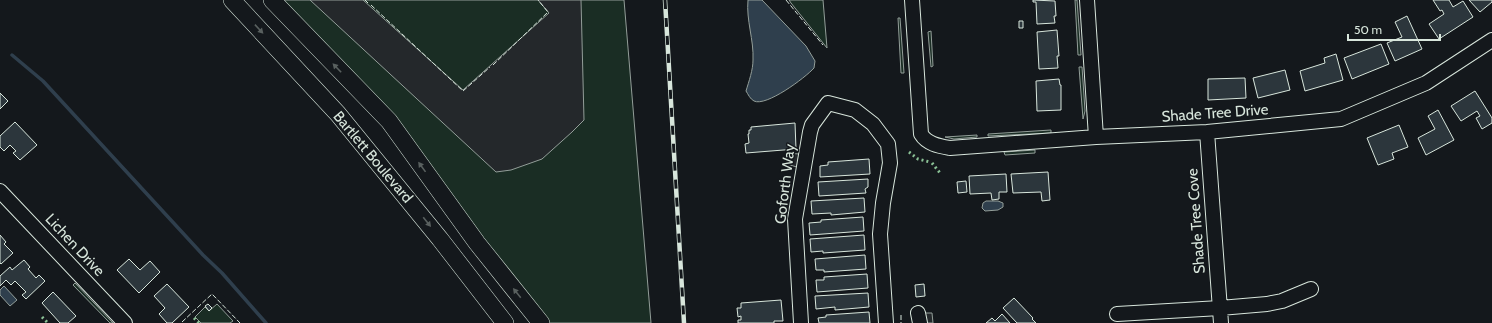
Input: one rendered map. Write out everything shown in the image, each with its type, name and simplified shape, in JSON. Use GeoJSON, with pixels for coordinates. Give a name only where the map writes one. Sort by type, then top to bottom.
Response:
{"type":"FeatureCollection","features":[{"type":"Feature","properties":{"kind":"main road","name":"Bartlett Boulevard"},"geometry":{"type":"LineString","coordinates":[[232,0],[338,114],[440,239],[505,323]]}},
{"type":"Feature","properties":{"kind":"main road","name":"Bartlett Boulevard"},"geometry":{"type":"LineString","coordinates":[[272,0],[389,122],[477,243],[541,323]]}},
{"type":"Feature","properties":{"kind":"street","name":"Shade Tree Drive"},"geometry":{"type":"LineString","coordinates":[[912,0],[920,128],[924,138],[930,143],[950,148],[1096,137],[1207,132],[1341,119],[1426,83],[1492,40]]}},
{"type":"Feature","properties":{"kind":"street"},"geometry":{"type":"LineString","coordinates":[[1087,0],[1096,137]]}},
{"type":"Feature","properties":{"kind":"street","name":"Goforth Way"},"geometry":{"type":"LineString","coordinates":[[802,323],[795,219],[810,132],[812,125],[828,103],[855,110],[873,124],[888,144],[890,163],[883,203],[880,234],[886,323]]}},
{"type":"Feature","properties":{"kind":"street","name":"Shade Tree Cove"},"geometry":{"type":"LineString","coordinates":[[1207,132],[1221,323]]}},
{"type":"Feature","properties":{"kind":"street","name":"Lichen Drive"},"geometry":{"type":"LineString","coordinates":[[0,191],[125,323]]}},
{"type":"Feature","properties":{"kind":"street"},"geometry":{"type":"LineString","coordinates":[[1117,314],[1220,308],[1282,301],[1310,290]]}},
{"type":"Feature","properties":{"kind":"green space"},"geometry":{"type":"Polygon","coordinates":[[[272,0],[624,0],[651,323],[541,323],[389,121],[272,0]]]}},
{"type":"Feature","properties":{"kind":"green space"},"geometry":{"type":"Polygon","coordinates":[[[789,0],[823,0],[827,48],[791,3],[789,0]]]}},
{"type":"Feature","properties":{"kind":"green space"},"geometry":{"type":"Polygon","coordinates":[[[1075,0],[1077,0],[1081,55],[1078,55],[1075,0]]]}},
{"type":"Feature","properties":{"kind":"green space"},"geometry":{"type":"Polygon","coordinates":[[[898,18],[900,18],[904,73],[901,73],[898,18]]]}},
{"type":"Feature","properties":{"kind":"green space"},"geometry":{"type":"Polygon","coordinates":[[[931,31],[933,66],[931,67],[928,32],[931,31]]]}},
{"type":"Feature","properties":{"kind":"green space"},"geometry":{"type":"Polygon","coordinates":[[[1079,67],[1082,67],[1085,111],[1083,119],[1079,67]]]}},
{"type":"Feature","properties":{"kind":"green space"},"geometry":{"type":"Polygon","coordinates":[[[1051,130],[1051,133],[988,136],[988,134],[1051,130]]]}},
{"type":"Feature","properties":{"kind":"green space"},"geometry":{"type":"Polygon","coordinates":[[[977,135],[977,137],[954,139],[945,137],[977,135]]]}},
{"type":"Feature","properties":{"kind":"green space"},"geometry":{"type":"Polygon","coordinates":[[[1035,150],[1035,153],[1005,155],[1004,152],[1035,150]]]}},
{"type":"Feature","properties":{"kind":"green space"},"geometry":{"type":"Polygon","coordinates":[[[75,283],[113,323],[110,323],[73,285],[75,283]]]}},
{"type":"Feature","properties":{"kind":"green space"},"geometry":{"type":"Polygon","coordinates":[[[217,304],[233,321],[230,323],[201,323],[195,317],[205,307],[209,311],[217,304]]]}},
{"type":"Feature","properties":{"kind":"shaded area"},"geometry":{"type":"Polygon","coordinates":[[[310,0],[363,0],[463,90],[549,13],[538,0],[581,0],[584,120],[542,159],[511,170],[496,172],[310,0]]]}},
{"type":"Feature","properties":{"kind":"shaded area"},"geometry":{"type":"Polygon","coordinates":[[[788,153],[799,154],[797,167],[786,164],[788,153]]]}},
{"type":"Feature","properties":{"kind":"shaded area"},"geometry":{"type":"Polygon","coordinates":[[[922,313],[932,313],[933,323],[924,323],[922,313]]]}},
{"type":"Feature","properties":{"kind":"water"},"geometry":{"type":"Polygon","coordinates":[[[748,0],[762,0],[806,46],[815,61],[814,68],[803,78],[776,96],[760,102],[754,101],[750,98],[746,91],[752,72],[753,60],[748,15],[748,0]]]}},
{"type":"Feature","properties":{"kind":"water"},"geometry":{"type":"Polygon","coordinates":[[[986,201],[998,201],[1003,203],[1003,207],[998,210],[985,211],[982,208],[983,203],[986,201]]]}},
{"type":"Feature","properties":{"kind":"water"},"geometry":{"type":"Polygon","coordinates":[[[4,286],[17,300],[10,306],[0,295],[0,290],[4,286]]]}},
{"type":"Feature","properties":{"kind":"building"},"geometry":{"type":"Polygon","coordinates":[[[1033,0],[1055,1],[1055,23],[1037,24],[1036,2],[1033,2],[1033,0]]]}},
{"type":"Feature","properties":{"kind":"building"},"geometry":{"type":"Polygon","coordinates":[[[1433,0],[1449,0],[1453,7],[1463,1],[1473,17],[1439,39],[1429,24],[1444,14],[1442,10],[1440,11],[1433,0]]]}},
{"type":"Feature","properties":{"kind":"building"},"geometry":{"type":"Polygon","coordinates":[[[1469,0],[1492,0],[1492,2],[1480,12],[1469,0]]]}},
{"type":"Feature","properties":{"kind":"building"},"geometry":{"type":"Polygon","coordinates":[[[1407,16],[1422,49],[1395,61],[1387,43],[1402,37],[1395,22],[1407,16]]]}},
{"type":"Feature","properties":{"kind":"building"},"geometry":{"type":"Polygon","coordinates":[[[1019,21],[1023,21],[1023,28],[1019,28],[1019,21]]]}},
{"type":"Feature","properties":{"kind":"building"},"geometry":{"type":"Polygon","coordinates":[[[1057,30],[1059,56],[1057,56],[1058,68],[1039,69],[1037,32],[1057,30]]]}},
{"type":"Feature","properties":{"kind":"building"},"geometry":{"type":"Polygon","coordinates":[[[1381,44],[1389,64],[1352,79],[1344,58],[1381,44]]]}},
{"type":"Feature","properties":{"kind":"building"},"geometry":{"type":"Polygon","coordinates":[[[1336,54],[1343,80],[1305,91],[1300,71],[1325,63],[1324,58],[1336,54]]]}},
{"type":"Feature","properties":{"kind":"building"},"geometry":{"type":"Polygon","coordinates":[[[1285,70],[1290,90],[1258,98],[1253,78],[1285,70]]]}},
{"type":"Feature","properties":{"kind":"building"},"geometry":{"type":"Polygon","coordinates":[[[1245,78],[1246,98],[1208,100],[1208,79],[1245,78]]]}},
{"type":"Feature","properties":{"kind":"building"},"geometry":{"type":"Polygon","coordinates":[[[1059,79],[1061,85],[1061,110],[1037,111],[1036,81],[1059,79]]]}},
{"type":"Feature","properties":{"kind":"building"},"geometry":{"type":"Polygon","coordinates":[[[1475,91],[1492,118],[1492,123],[1482,129],[1476,118],[1480,116],[1477,111],[1461,121],[1451,106],[1475,91]]]}},
{"type":"Feature","properties":{"kind":"building"},"geometry":{"type":"Polygon","coordinates":[[[0,93],[8,101],[0,109],[0,93]]]}},
{"type":"Feature","properties":{"kind":"building"},"geometry":{"type":"Polygon","coordinates":[[[1438,110],[1454,140],[1426,155],[1418,138],[1435,129],[1428,116],[1438,110]]]}},
{"type":"Feature","properties":{"kind":"building"},"geometry":{"type":"Polygon","coordinates":[[[15,122],[37,145],[20,160],[13,153],[16,151],[10,145],[4,151],[0,147],[0,136],[15,122]]]}},
{"type":"Feature","properties":{"kind":"building"},"geometry":{"type":"Polygon","coordinates":[[[795,123],[796,149],[746,153],[745,144],[749,143],[748,134],[751,127],[795,123]]]}},
{"type":"Feature","properties":{"kind":"building"},"geometry":{"type":"Polygon","coordinates":[[[1399,125],[1408,147],[1392,153],[1394,159],[1378,165],[1367,138],[1399,125]]]}},
{"type":"Feature","properties":{"kind":"building"},"geometry":{"type":"Polygon","coordinates":[[[869,159],[870,174],[820,177],[820,166],[828,165],[828,162],[869,159]]]}},
{"type":"Feature","properties":{"kind":"building"},"geometry":{"type":"Polygon","coordinates":[[[1048,172],[1050,200],[1042,201],[1041,192],[1013,193],[1011,174],[1048,172]]]}},
{"type":"Feature","properties":{"kind":"building"},"geometry":{"type":"Polygon","coordinates":[[[1006,174],[1007,192],[999,192],[999,199],[992,200],[991,193],[970,194],[969,176],[1006,174]]]}},
{"type":"Feature","properties":{"kind":"building"},"geometry":{"type":"Polygon","coordinates":[[[868,179],[868,187],[865,189],[866,193],[819,196],[818,182],[868,179]]]}},
{"type":"Feature","properties":{"kind":"building"},"geometry":{"type":"Polygon","coordinates":[[[966,181],[967,192],[958,193],[957,182],[966,181]]]}},
{"type":"Feature","properties":{"kind":"building"},"geometry":{"type":"Polygon","coordinates":[[[864,198],[865,212],[831,215],[831,213],[812,214],[811,201],[864,198]]]}},
{"type":"Feature","properties":{"kind":"building"},"geometry":{"type":"Polygon","coordinates":[[[863,217],[864,231],[810,235],[809,223],[821,222],[821,220],[863,217]]]}},
{"type":"Feature","properties":{"kind":"building"},"geometry":{"type":"Polygon","coordinates":[[[0,235],[6,242],[4,244],[13,253],[1,264],[0,263],[0,235]]]}},
{"type":"Feature","properties":{"kind":"building"},"geometry":{"type":"Polygon","coordinates":[[[864,235],[865,250],[823,253],[823,251],[811,252],[810,239],[864,235]]]}},
{"type":"Feature","properties":{"kind":"building"},"geometry":{"type":"Polygon","coordinates":[[[865,255],[866,269],[824,272],[824,270],[816,270],[815,259],[865,255]]]}},
{"type":"Feature","properties":{"kind":"building"},"geometry":{"type":"Polygon","coordinates":[[[129,259],[140,270],[150,261],[160,272],[139,293],[117,270],[129,259]]]}},
{"type":"Feature","properties":{"kind":"building"},"geometry":{"type":"Polygon","coordinates":[[[24,260],[30,267],[28,269],[36,278],[39,275],[45,281],[26,299],[22,295],[26,292],[15,281],[11,285],[6,280],[0,286],[0,276],[10,267],[12,270],[24,260]]]}},
{"type":"Feature","properties":{"kind":"building"},"geometry":{"type":"Polygon","coordinates":[[[867,274],[868,288],[817,292],[816,280],[824,280],[824,277],[867,274]]]}},
{"type":"Feature","properties":{"kind":"building"},"geometry":{"type":"Polygon","coordinates":[[[167,284],[189,307],[172,323],[167,323],[159,314],[165,308],[154,296],[167,284]]]}},
{"type":"Feature","properties":{"kind":"building"},"geometry":{"type":"Polygon","coordinates":[[[924,284],[925,296],[916,297],[915,285],[924,284]]]}},
{"type":"Feature","properties":{"kind":"building"},"geometry":{"type":"Polygon","coordinates":[[[53,292],[76,316],[68,323],[60,323],[42,303],[53,292]]]}},
{"type":"Feature","properties":{"kind":"building"},"geometry":{"type":"Polygon","coordinates":[[[868,293],[869,307],[835,310],[835,307],[816,309],[815,296],[868,293]]]}},
{"type":"Feature","properties":{"kind":"building"},"geometry":{"type":"Polygon","coordinates":[[[1014,298],[1036,323],[1017,323],[1003,308],[1014,298]]]}},
{"type":"Feature","properties":{"kind":"building"},"geometry":{"type":"Polygon","coordinates":[[[781,300],[783,321],[774,321],[774,323],[738,323],[738,320],[741,320],[741,316],[738,317],[737,308],[741,308],[741,303],[781,300]]]}},
{"type":"Feature","properties":{"kind":"building"},"geometry":{"type":"Polygon","coordinates":[[[208,304],[212,308],[209,311],[205,306],[208,304]]]}},
{"type":"Feature","properties":{"kind":"building"},"geometry":{"type":"Polygon","coordinates":[[[869,312],[870,323],[819,323],[818,318],[826,317],[826,315],[869,312]]]}},
{"type":"Feature","properties":{"kind":"building"},"geometry":{"type":"Polygon","coordinates":[[[1002,314],[1010,323],[986,323],[992,318],[995,321],[1002,314]]]}},
{"type":"Feature","properties":{"kind":"waterway"},"geometry":{"type":"LineString","coordinates":[[12,55],[43,81],[203,255],[222,273],[266,323]]}},
{"type":"Feature","properties":{"kind":"railway"},"geometry":{"type":"LineString","coordinates":[[665,0],[684,323]]}},
{"type":"Feature","properties":{"kind":"hedge"},"geometry":{"type":"LineString","coordinates":[[909,152],[918,159],[930,162]]}},
{"type":"Feature","properties":{"kind":"hedge"},"geometry":{"type":"LineString","coordinates":[[932,163],[940,173]]}},
{"type":"Feature","properties":{"kind":"hedge"},"geometry":{"type":"LineString","coordinates":[[42,317],[48,323]]}},
{"type":"Feature","properties":{"kind":"hedge"},"geometry":{"type":"LineString","coordinates":[[194,318],[199,323]]}},
{"type":"Feature","properties":{"kind":"fence"},"geometry":{"type":"LineString","coordinates":[[365,0],[368,3]]}},
{"type":"Feature","properties":{"kind":"fence"},"geometry":{"type":"LineString","coordinates":[[493,65],[548,12],[538,0]]}},
{"type":"Feature","properties":{"kind":"fence"},"geometry":{"type":"LineString","coordinates":[[786,0],[823,45]]}},
{"type":"Feature","properties":{"kind":"fence"},"geometry":{"type":"LineString","coordinates":[[371,5],[463,91],[490,67]]}},
{"type":"Feature","properties":{"kind":"fence"},"geometry":{"type":"LineString","coordinates":[[182,322],[212,294],[240,323]]}},
{"type":"Feature","properties":{"kind":"fence"},"geometry":{"type":"LineString","coordinates":[[901,315],[901,323]]}}]}
